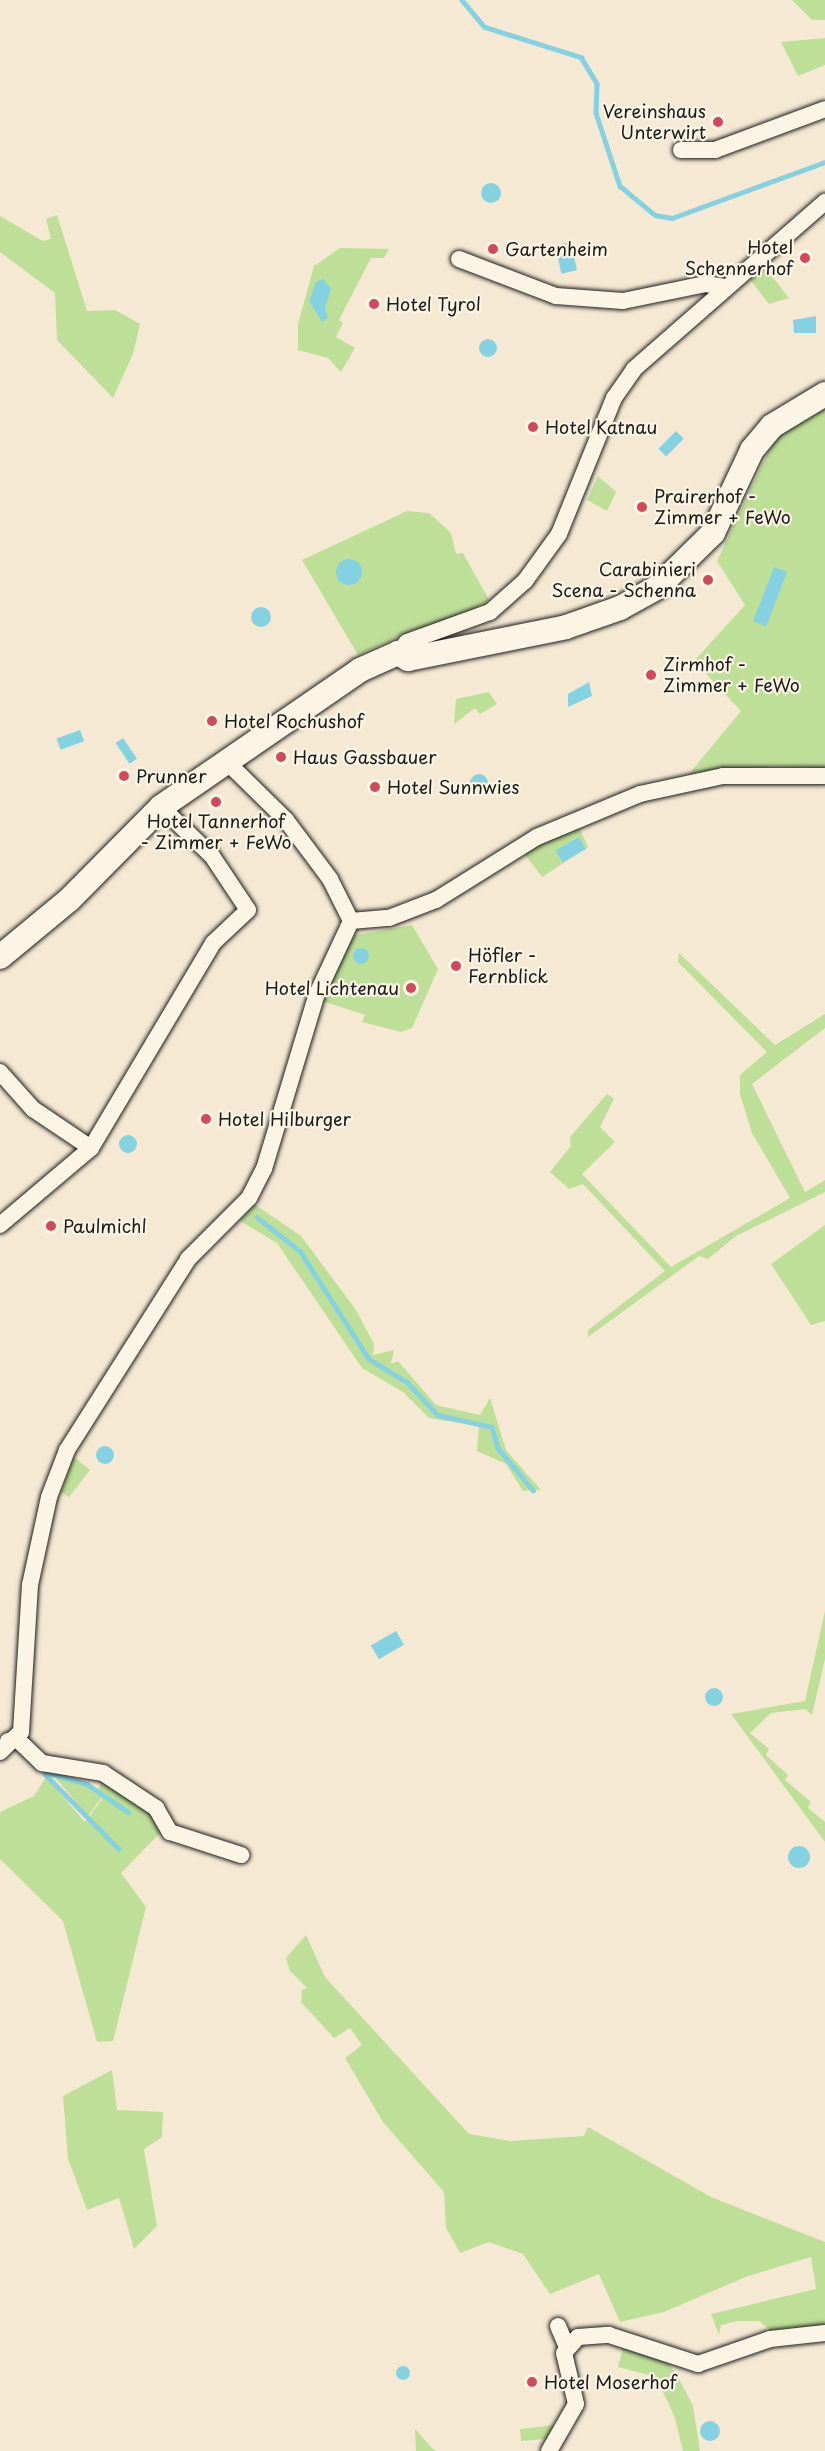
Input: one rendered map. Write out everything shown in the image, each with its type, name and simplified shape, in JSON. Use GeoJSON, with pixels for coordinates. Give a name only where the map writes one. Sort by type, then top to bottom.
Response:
{"type":"FeatureCollection","features":[{"type":"Feature","properties":{"kind":"street"},"geometry":{"type":"LineString","coordinates":[[681,150],[715,150],[825,109]]}},
{"type":"Feature","properties":{"kind":"street"},"geometry":{"type":"LineString","coordinates":[[0,957],[69,900],[161,807],[322,694],[398,653],[407,642],[490,612],[525,581],[559,534],[590,452],[627,379],[659,342],[825,202]]}},
{"type":"Feature","properties":{"kind":"street"},"geometry":{"type":"LineString","coordinates":[[459,259],[556,296],[623,302],[706,284],[724,287]]}},
{"type":"Feature","properties":{"kind":"street"},"geometry":{"type":"LineString","coordinates":[[398,653],[408,659],[515,639],[599,617],[643,597],[701,549],[725,514],[752,450],[772,426],[825,394]]}},
{"type":"Feature","properties":{"kind":"street"},"geometry":{"type":"LineString","coordinates":[[226,761],[286,820],[330,879],[351,921]]}},
{"type":"Feature","properties":{"kind":"street"},"geometry":{"type":"LineString","coordinates":[[351,921],[388,918],[436,900],[537,837],[640,794],[723,776],[825,776]]}},
{"type":"Feature","properties":{"kind":"street"},"geometry":{"type":"LineString","coordinates":[[0,1225],[91,1148],[213,943],[248,910],[212,856],[161,807]]}},
{"type":"Feature","properties":{"kind":"street"},"geometry":{"type":"LineString","coordinates":[[0,1752],[17,1739],[30,1585],[49,1497],[67,1450],[188,1259],[249,1198],[264,1169],[317,994],[351,921]]}},
{"type":"Feature","properties":{"kind":"street"},"geometry":{"type":"LineString","coordinates":[[0,1072],[33,1109],[91,1148]]}},
{"type":"Feature","properties":{"kind":"street"},"geometry":{"type":"LineString","coordinates":[[0,1742],[17,1739]]}},
{"type":"Feature","properties":{"kind":"street"},"geometry":{"type":"LineString","coordinates":[[17,1739],[42,1763],[79,1765],[130,1788],[156,1808],[170,1832],[241,1855]]}},
{"type":"Feature","properties":{"kind":"street"},"geometry":{"type":"LineString","coordinates":[[549,2451],[576,2404],[566,2345],[558,2326]]}},
{"type":"Feature","properties":{"kind":"street"},"geometry":{"type":"LineString","coordinates":[[566,2345],[578,2337],[609,2335],[698,2364],[770,2339],[825,2333]]}},
{"type":"Feature","properties":{"kind":"green space"},"geometry":{"type":"Polygon","coordinates":[[[792,0],[825,0],[825,20],[812,20],[792,0]]]}},
{"type":"Feature","properties":{"kind":"green space"},"geometry":{"type":"Polygon","coordinates":[[[825,38],[825,65],[798,76],[781,42],[825,38]]]}},
{"type":"Feature","properties":{"kind":"green space"},"geometry":{"type":"Polygon","coordinates":[[[57,215],[87,311],[115,310],[140,324],[133,354],[113,398],[57,340],[55,293],[0,252],[0,216],[43,241],[51,239],[46,219],[57,215]]]}},
{"type":"Feature","properties":{"kind":"green space"},"geometry":{"type":"Polygon","coordinates":[[[790,240],[793,244],[764,266],[789,298],[769,304],[747,276],[790,240]]]}},
{"type":"Feature","properties":{"kind":"green space"},"geometry":{"type":"Polygon","coordinates":[[[340,248],[389,249],[384,258],[371,258],[339,320],[343,323],[336,337],[355,348],[341,372],[328,358],[298,350],[298,324],[314,266],[340,248]]]}},
{"type":"Feature","properties":{"kind":"green space"},"geometry":{"type":"Polygon","coordinates":[[[825,403],[825,768],[774,766],[689,774],[741,711],[694,661],[745,605],[717,561],[773,442],[825,403]]]}},
{"type":"Feature","properties":{"kind":"green space"},"geometry":{"type":"Polygon","coordinates":[[[598,476],[616,492],[607,511],[587,500],[598,476]]]}},
{"type":"Feature","properties":{"kind":"green space"},"geometry":{"type":"Polygon","coordinates":[[[407,511],[429,513],[451,533],[456,554],[463,553],[489,600],[456,619],[413,630],[358,655],[302,560],[407,511]]]}},
{"type":"Feature","properties":{"kind":"green space"},"geometry":{"type":"Polygon","coordinates":[[[489,692],[497,704],[480,714],[475,708],[454,724],[456,699],[489,692]]]}},
{"type":"Feature","properties":{"kind":"green space"},"geometry":{"type":"Polygon","coordinates":[[[579,827],[588,847],[542,877],[523,852],[579,827]]]}},
{"type":"Feature","properties":{"kind":"green space"},"geometry":{"type":"Polygon","coordinates":[[[412,925],[438,969],[412,1028],[401,1032],[362,1022],[365,1015],[316,999],[355,935],[412,925]]]}},
{"type":"Feature","properties":{"kind":"green space"},"geometry":{"type":"Polygon","coordinates":[[[679,953],[775,1045],[825,1014],[825,1028],[752,1084],[805,1192],[825,1180],[825,1192],[736,1236],[708,1259],[699,1256],[588,1337],[588,1330],[665,1271],[583,1184],[569,1189],[550,1172],[571,1146],[570,1137],[607,1094],[614,1099],[600,1127],[615,1142],[582,1174],[671,1267],[790,1198],[752,1133],[740,1094],[740,1075],[767,1052],[678,962],[679,953]]]}},
{"type":"Feature","properties":{"kind":"green space"},"geometry":{"type":"Polygon","coordinates":[[[254,1204],[301,1236],[356,1310],[374,1344],[373,1355],[394,1350],[391,1364],[398,1361],[436,1405],[480,1415],[490,1398],[506,1450],[541,1490],[523,1491],[506,1464],[477,1451],[479,1426],[429,1418],[403,1392],[362,1368],[277,1243],[240,1221],[254,1204]]]}},
{"type":"Feature","properties":{"kind":"green space"},"geometry":{"type":"Polygon","coordinates":[[[825,1225],[825,1321],[811,1325],[771,1264],[825,1225]]]}},
{"type":"Feature","properties":{"kind":"green space"},"geometry":{"type":"Polygon","coordinates":[[[74,1457],[90,1470],[69,1497],[61,1492],[74,1457]]]}},
{"type":"Feature","properties":{"kind":"green space"},"geometry":{"type":"Polygon","coordinates":[[[825,1611],[825,1659],[812,1715],[805,1709],[771,1713],[750,1733],[769,1749],[766,1755],[788,1775],[785,1780],[811,1802],[808,1808],[825,1822],[825,1842],[731,1714],[805,1701],[825,1611]]]}},
{"type":"Feature","properties":{"kind":"green space"},"geometry":{"type":"Polygon","coordinates":[[[53,1775],[87,1786],[103,1796],[88,1816],[53,1775]]]}},
{"type":"Feature","properties":{"kind":"green space"},"geometry":{"type":"Polygon","coordinates":[[[46,1777],[85,1822],[105,1795],[98,1790],[103,1779],[148,1810],[161,1832],[121,1873],[146,1907],[113,2041],[97,2042],[63,1921],[0,1859],[0,1812],[34,1796],[46,1777]]]}},
{"type":"Feature","properties":{"kind":"green space"},"geometry":{"type":"Polygon","coordinates":[[[306,1935],[325,1977],[469,2134],[510,2141],[584,2136],[588,2127],[711,2197],[825,2242],[825,2330],[770,2339],[769,2329],[759,2321],[738,2321],[721,2325],[719,2335],[711,2314],[816,2289],[811,2257],[748,2276],[664,2312],[620,2322],[599,2274],[550,2294],[523,2254],[489,2242],[460,2253],[446,2228],[444,2192],[383,2122],[345,2058],[362,2045],[350,2028],[334,2038],[301,2002],[302,1990],[307,1988],[290,1971],[286,1958],[306,1935]]]}},
{"type":"Feature","properties":{"kind":"green space"},"geometry":{"type":"Polygon","coordinates":[[[112,2070],[117,2110],[163,2112],[162,2137],[144,2149],[157,2226],[134,2249],[119,2198],[87,2210],[68,2159],[63,2096],[112,2070]]]}},
{"type":"Feature","properties":{"kind":"green space"},"geometry":{"type":"Polygon","coordinates":[[[624,2344],[663,2356],[677,2375],[693,2406],[700,2451],[683,2451],[675,2418],[656,2377],[618,2367],[624,2344]]]}},
{"type":"Feature","properties":{"kind":"green space"},"geometry":{"type":"Polygon","coordinates":[[[555,2425],[547,2439],[521,2441],[520,2429],[555,2425]]]}},
{"type":"Feature","properties":{"kind":"green space"},"geometry":{"type":"Polygon","coordinates":[[[415,2429],[433,2449],[436,2451],[416,2451],[415,2429]]]}},
{"type":"Feature","properties":{"kind":"water"},"geometry":{"type":"Polygon","coordinates":[[[491,183],[498,186],[501,193],[498,200],[491,203],[484,200],[481,193],[484,186],[491,183]]]}},
{"type":"Feature","properties":{"kind":"water"},"geometry":{"type":"Polygon","coordinates":[[[571,242],[577,270],[561,274],[555,245],[571,242]]]}},
{"type":"Feature","properties":{"kind":"water"},"geometry":{"type":"Polygon","coordinates":[[[323,279],[331,288],[325,309],[328,318],[322,322],[309,301],[316,282],[323,279]]]}},
{"type":"Feature","properties":{"kind":"water"},"geometry":{"type":"Polygon","coordinates":[[[816,316],[816,333],[794,333],[793,320],[816,316]]]}},
{"type":"Feature","properties":{"kind":"water"},"geometry":{"type":"Polygon","coordinates":[[[488,339],[494,342],[497,348],[494,354],[488,357],[482,354],[479,348],[482,342],[488,339]]]}},
{"type":"Feature","properties":{"kind":"water"},"geometry":{"type":"Polygon","coordinates":[[[676,431],[684,439],[666,456],[658,449],[676,431]]]}},
{"type":"Feature","properties":{"kind":"water"},"geometry":{"type":"Polygon","coordinates":[[[349,559],[358,563],[362,572],[358,581],[349,585],[340,581],[336,572],[340,563],[349,559]]]}},
{"type":"Feature","properties":{"kind":"water"},"geometry":{"type":"Polygon","coordinates":[[[774,567],[787,572],[766,626],[753,621],[774,567]]]}},
{"type":"Feature","properties":{"kind":"water"},"geometry":{"type":"Polygon","coordinates":[[[261,607],[268,610],[271,617],[268,624],[261,627],[254,624],[251,617],[254,610],[261,607]]]}},
{"type":"Feature","properties":{"kind":"water"},"geometry":{"type":"Polygon","coordinates":[[[589,682],[592,696],[568,707],[568,694],[589,682]]]}},
{"type":"Feature","properties":{"kind":"water"},"geometry":{"type":"Polygon","coordinates":[[[80,730],[84,741],[61,750],[57,739],[80,730]]]}},
{"type":"Feature","properties":{"kind":"water"},"geometry":{"type":"Polygon","coordinates":[[[123,738],[137,759],[130,764],[116,743],[123,738]]]}},
{"type":"Feature","properties":{"kind":"water"},"geometry":{"type":"Polygon","coordinates":[[[475,774],[483,774],[488,779],[486,790],[475,792],[470,787],[470,779],[475,774]]]}},
{"type":"Feature","properties":{"kind":"water"},"geometry":{"type":"Polygon","coordinates":[[[579,837],[586,849],[563,863],[556,850],[579,837]]]}},
{"type":"Feature","properties":{"kind":"water"},"geometry":{"type":"Polygon","coordinates":[[[361,948],[367,950],[369,956],[367,962],[361,964],[355,962],[353,956],[355,950],[361,948]]]}},
{"type":"Feature","properties":{"kind":"water"},"geometry":{"type":"Polygon","coordinates":[[[124,1135],[132,1135],[137,1140],[135,1151],[124,1153],[119,1148],[119,1140],[124,1135]]]}},
{"type":"Feature","properties":{"kind":"water"},"geometry":{"type":"Polygon","coordinates":[[[105,1446],[111,1449],[114,1455],[111,1461],[105,1464],[99,1461],[96,1455],[99,1449],[105,1446]]]}},
{"type":"Feature","properties":{"kind":"water"},"geometry":{"type":"Polygon","coordinates":[[[396,1631],[404,1645],[379,1659],[371,1646],[396,1631]]]}},
{"type":"Feature","properties":{"kind":"water"},"geometry":{"type":"Polygon","coordinates":[[[714,1688],[720,1691],[723,1697],[720,1703],[714,1706],[708,1703],[705,1697],[708,1691],[714,1688]]]}},
{"type":"Feature","properties":{"kind":"water"},"geometry":{"type":"Polygon","coordinates":[[[799,1846],[807,1849],[810,1857],[807,1865],[799,1868],[791,1865],[788,1857],[791,1849],[799,1846]]]}},
{"type":"Feature","properties":{"kind":"water"},"geometry":{"type":"Polygon","coordinates":[[[400,2366],[406,2366],[410,2373],[406,2380],[400,2380],[396,2376],[396,2370],[400,2366]]]}},
{"type":"Feature","properties":{"kind":"water"},"geometry":{"type":"Polygon","coordinates":[[[710,2421],[717,2424],[720,2431],[717,2438],[710,2441],[703,2438],[700,2431],[703,2424],[710,2421]]]}},
{"type":"Feature","properties":{"kind":"waterway"},"geometry":{"type":"LineString","coordinates":[[462,0],[485,27],[581,57],[597,84],[596,113],[620,186],[655,215],[672,218],[825,162]]}},
{"type":"Feature","properties":{"kind":"waterway"},"geometry":{"type":"LineString","coordinates":[[257,1217],[300,1251],[369,1359],[407,1382],[438,1415],[492,1427],[498,1448],[533,1490]]}},
{"type":"Feature","properties":{"kind":"waterway"},"geometry":{"type":"LineString","coordinates":[[46,1772],[87,1784],[128,1812]]}},
{"type":"Feature","properties":{"kind":"waterway"},"geometry":{"type":"LineString","coordinates":[[45,1774],[119,1849]]}},
{"type":"Feature","properties":{"kind":"place","name":"Vereinshaus Unterwirt"},"geometry":{"type":"Point","coordinates":[718,122]}},
{"type":"Feature","properties":{"kind":"place","name":"Gartenheim"},"geometry":{"type":"Point","coordinates":[493,249]}},
{"type":"Feature","properties":{"kind":"place","name":"Hotel Schennerhof"},"geometry":{"type":"Point","coordinates":[805,258]}},
{"type":"Feature","properties":{"kind":"place","name":"Hotel Tyrol"},"geometry":{"type":"Point","coordinates":[374,304]}},
{"type":"Feature","properties":{"kind":"place","name":"Hotel Katnau"},"geometry":{"type":"Point","coordinates":[533,427]}},
{"type":"Feature","properties":{"kind":"place","name":"Prairerhof - Zimmer + FeWo"},"geometry":{"type":"Point","coordinates":[642,507]}},
{"type":"Feature","properties":{"kind":"place","name":"Carabinieri Scena - Schenna"},"geometry":{"type":"Point","coordinates":[708,580]}},
{"type":"Feature","properties":{"kind":"place","name":"Zirmhof - Zimmer + FeWo"},"geometry":{"type":"Point","coordinates":[651,675]}},
{"type":"Feature","properties":{"kind":"place","name":"Hotel Rochushof"},"geometry":{"type":"Point","coordinates":[212,721]}},
{"type":"Feature","properties":{"kind":"place","name":"Haus Gassbauer"},"geometry":{"type":"Point","coordinates":[281,757]}},
{"type":"Feature","properties":{"kind":"place","name":"Prunner"},"geometry":{"type":"Point","coordinates":[124,776]}},
{"type":"Feature","properties":{"kind":"place","name":"Hotel Sunnwies"},"geometry":{"type":"Point","coordinates":[375,787]}},
{"type":"Feature","properties":{"kind":"place","name":"Hotel Tannerhof - Zimmer + FeWo"},"geometry":{"type":"Point","coordinates":[216,802]}},
{"type":"Feature","properties":{"kind":"place","name":"Höfler - Fernblick"},"geometry":{"type":"Point","coordinates":[456,966]}},
{"type":"Feature","properties":{"kind":"place","name":"Hotel Lichtenau"},"geometry":{"type":"Point","coordinates":[411,988]}},
{"type":"Feature","properties":{"kind":"place","name":"Hotel Hilburger"},"geometry":{"type":"Point","coordinates":[206,1119]}},
{"type":"Feature","properties":{"kind":"place","name":"Paulmichl"},"geometry":{"type":"Point","coordinates":[51,1226]}},
{"type":"Feature","properties":{"kind":"place","name":"Hotel Moserhof"},"geometry":{"type":"Point","coordinates":[532,2382]}}]}
